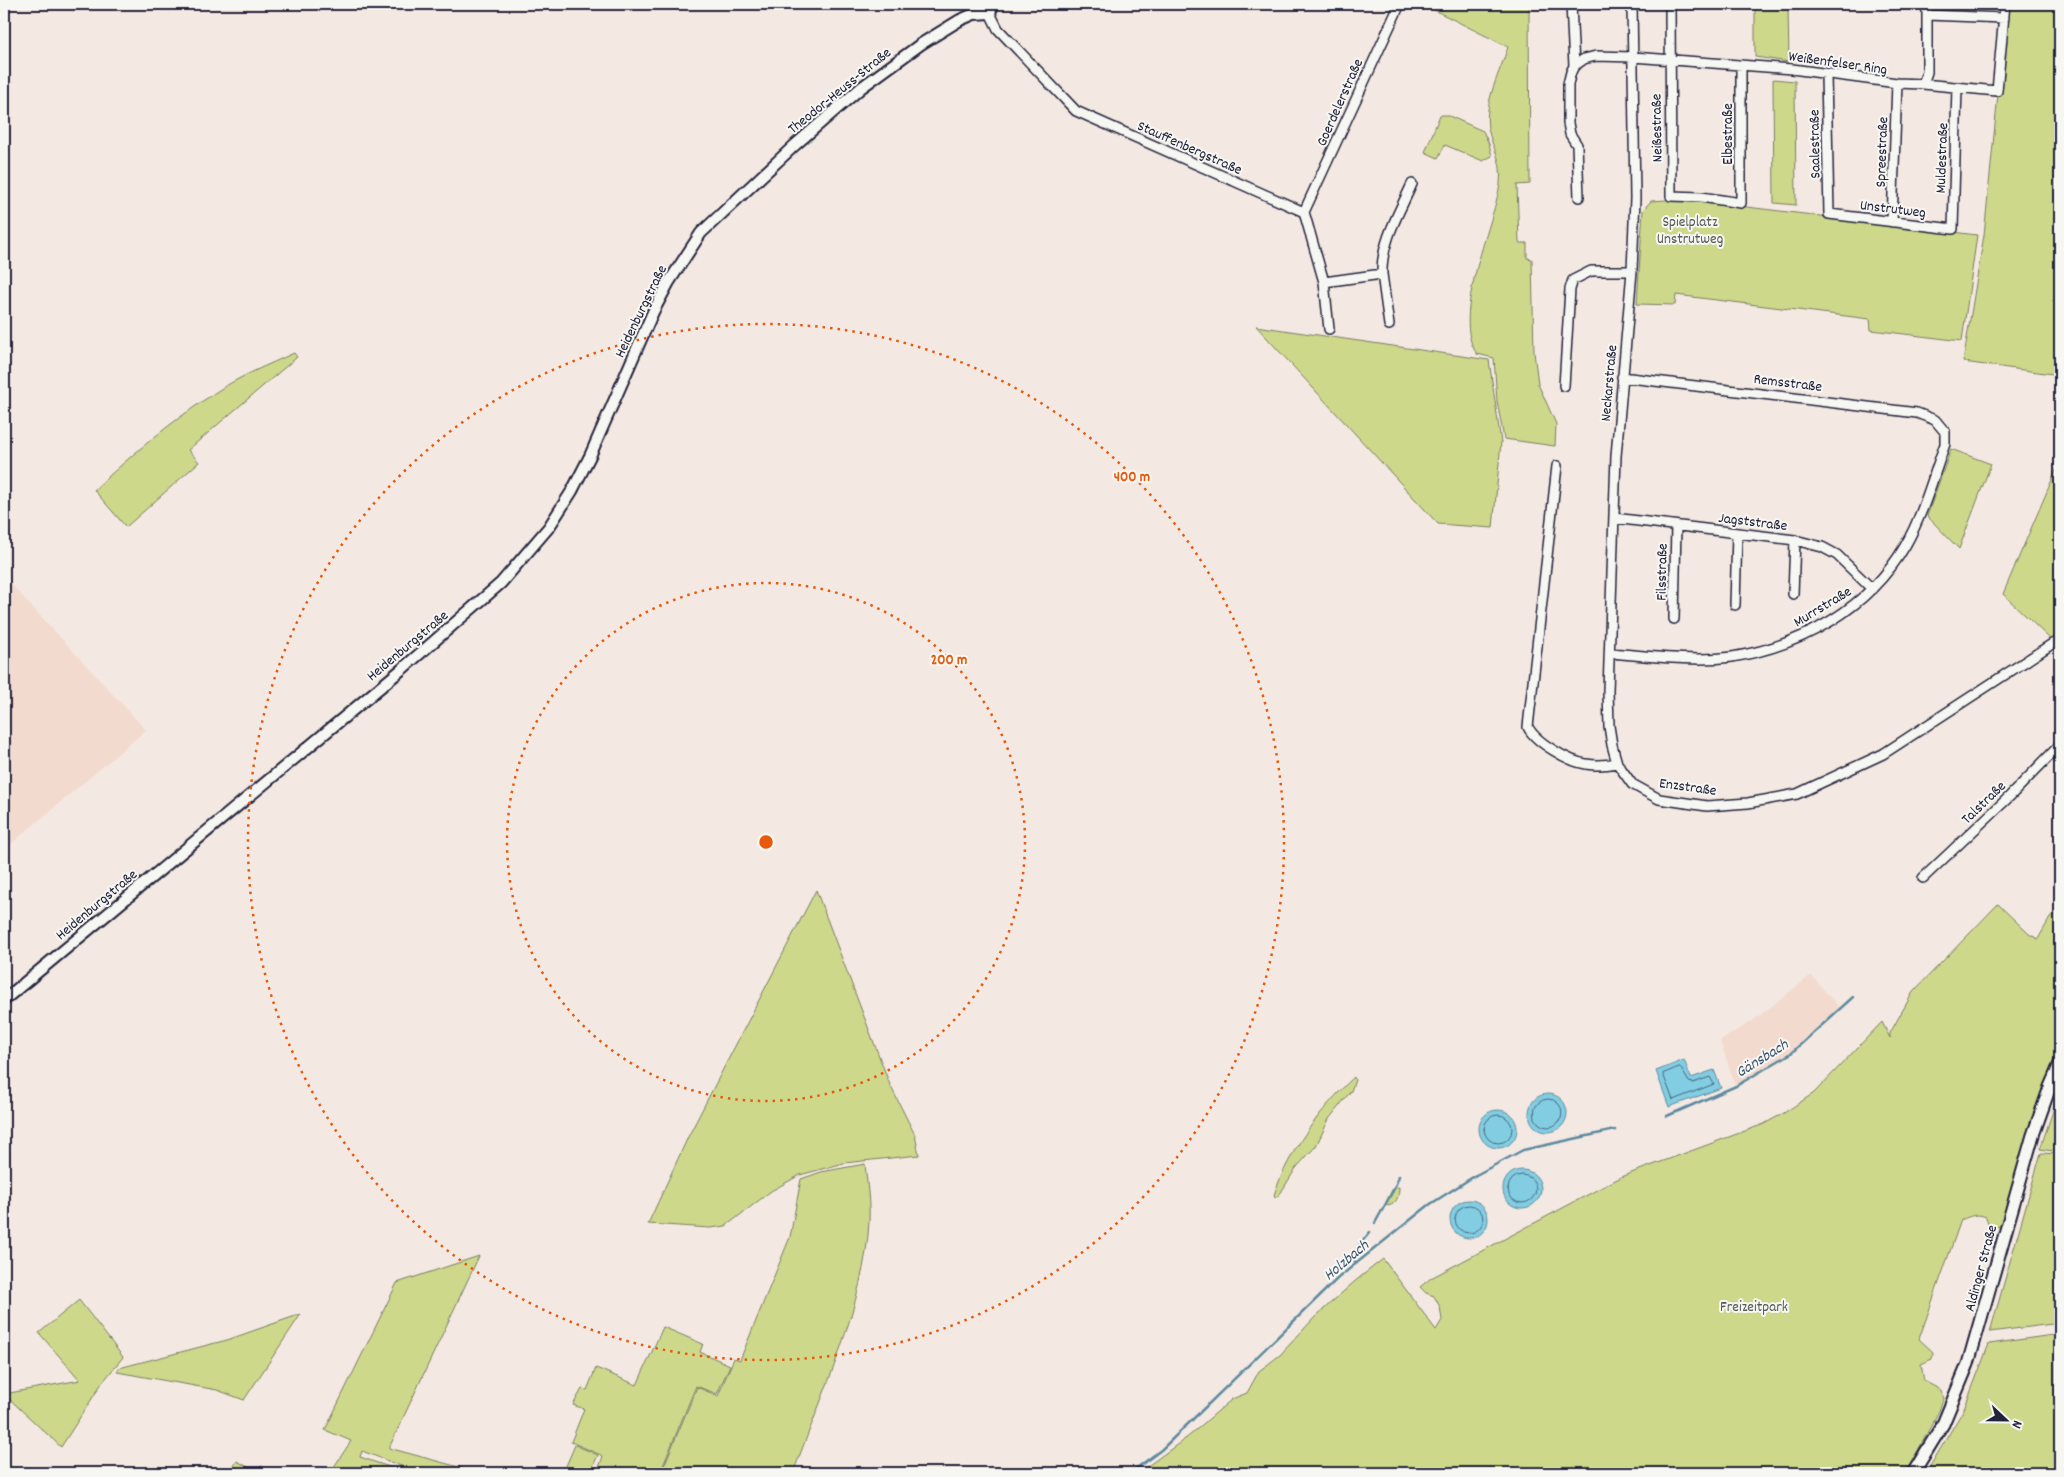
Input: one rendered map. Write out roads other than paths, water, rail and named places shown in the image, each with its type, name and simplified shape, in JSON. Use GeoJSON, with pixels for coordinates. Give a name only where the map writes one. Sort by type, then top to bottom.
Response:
{"type":"FeatureCollection","features":[{"type":"Feature","properties":{"kind":"main road","name":"Aldinger Straße"},"geometry":{"type":"LineString","coordinates":[[1913,1473],[1943,1424],[1968,1364],[2033,1135],[2060,1064]]}},
{"type":"Feature","properties":{"kind":"street","name":"Goerdelerstraße"},"geometry":{"type":"LineString","coordinates":[[1304,212],[1400,4]]}},
{"type":"Feature","properties":{"kind":"street"},"geometry":{"type":"LineString","coordinates":[[1570,4],[1574,66],[1568,84],[1568,123],[1570,134],[1577,145],[1579,197]]}},
{"type":"Feature","properties":{"kind":"street","name":"Neckarstraße"},"geometry":{"type":"LineString","coordinates":[[1617,763],[1609,726],[1608,692],[1611,654],[1614,518],[1622,377],[1632,271],[1635,198],[1632,4]]}},
{"type":"Feature","properties":{"kind":"street"},"geometry":{"type":"LineString","coordinates":[[1669,60],[1670,4]]}},
{"type":"Feature","properties":{"kind":"street"},"geometry":{"type":"LineString","coordinates":[[1923,84],[1927,72],[1927,4]]}},
{"type":"Feature","properties":{"kind":"street"},"geometry":{"type":"LineString","coordinates":[[1927,15],[2004,18],[2005,4]]}},
{"type":"Feature","properties":{"kind":"street","name":"Stauffenbergstraße"},"geometry":{"type":"LineString","coordinates":[[991,8],[998,29],[1076,111],[1304,212]]}},
{"type":"Feature","properties":{"kind":"street","name":"Theodor-Heuss-Straße"},"geometry":{"type":"LineString","coordinates":[[714,219],[795,145],[869,82],[921,44],[960,20],[991,8]]}},
{"type":"Feature","properties":{"kind":"street","name":"Weißenfelser Ring"},"geometry":{"type":"LineString","coordinates":[[1574,66],[1584,59],[1596,56],[1633,56],[1792,69],[1897,83],[1997,91],[2004,18]]}},
{"type":"Feature","properties":{"kind":"street","name":"Neißestraße"},"geometry":{"type":"LineString","coordinates":[[1669,60],[1671,196],[1701,197],[1741,203]]}},
{"type":"Feature","properties":{"kind":"street","name":"Elbestraße"},"geometry":{"type":"LineString","coordinates":[[1741,65],[1741,203]]}},
{"type":"Feature","properties":{"kind":"street","name":"Saalestraße"},"geometry":{"type":"LineString","coordinates":[[1826,75],[1829,214]]}},
{"type":"Feature","properties":{"kind":"street","name":"Spreestraße"},"geometry":{"type":"LineString","coordinates":[[1892,222],[1897,83]]}},
{"type":"Feature","properties":{"kind":"street","name":"Muldestraße"},"geometry":{"type":"LineString","coordinates":[[1953,229],[1957,87]]}},
{"type":"Feature","properties":{"kind":"street"},"geometry":{"type":"LineString","coordinates":[[1388,325],[1382,262],[1386,243],[1412,184]]}},
{"type":"Feature","properties":{"kind":"street"},"geometry":{"type":"LineString","coordinates":[[1304,212],[1324,282],[1329,329]]}},
{"type":"Feature","properties":{"kind":"street","name":"Unstrutweg"},"geometry":{"type":"LineString","coordinates":[[1829,214],[1953,229]]}},
{"type":"Feature","properties":{"kind":"street","name":"Heidenburgstraße"},"geometry":{"type":"LineString","coordinates":[[4,1000],[401,670],[482,601],[518,566],[549,527],[572,491],[590,456],[653,312],[693,244],[714,219]]}},
{"type":"Feature","properties":{"kind":"street"},"geometry":{"type":"LineString","coordinates":[[1564,386],[1570,289],[1573,280],[1591,271],[1632,271]]}},
{"type":"Feature","properties":{"kind":"street"},"geometry":{"type":"LineString","coordinates":[[1324,282],[1382,274]]}},
{"type":"Feature","properties":{"kind":"street","name":"Remsstraße"},"geometry":{"type":"LineString","coordinates":[[1622,377],[1904,410],[1935,420],[1945,432]]}},
{"type":"Feature","properties":{"kind":"street","name":"Murrstraße"},"geometry":{"type":"LineString","coordinates":[[1611,654],[1676,658],[1722,657],[1760,650],[1783,644],[1849,610],[1883,578],[1906,544],[1945,444],[1945,432]]}},
{"type":"Feature","properties":{"kind":"street"},"geometry":{"type":"LineString","coordinates":[[1558,466],[1528,727],[1531,734],[1543,743],[1575,761],[1601,766],[1617,763]]}},
{"type":"Feature","properties":{"kind":"street","name":"Jagststraße"},"geometry":{"type":"LineString","coordinates":[[1614,518],[1795,540],[1822,547],[1837,555],[1872,589]]}},
{"type":"Feature","properties":{"kind":"street","name":"Filsstraße"},"geometry":{"type":"LineString","coordinates":[[1674,619],[1676,526]]}},
{"type":"Feature","properties":{"kind":"street"},"geometry":{"type":"LineString","coordinates":[[1735,605],[1737,533]]}},
{"type":"Feature","properties":{"kind":"street"},"geometry":{"type":"LineString","coordinates":[[1793,594],[1795,540]]}},
{"type":"Feature","properties":{"kind":"street","name":"Enzstraße"},"geometry":{"type":"LineString","coordinates":[[1617,763],[1632,784],[1659,799],[1707,806],[1748,804],[1797,794],[1883,754],[2052,644],[2060,641]]}},
{"type":"Feature","properties":{"kind":"street","name":"Talstraße"},"geometry":{"type":"LineString","coordinates":[[1923,878],[2009,798],[2060,745]]}},
{"type":"Feature","properties":{"kind":"water"},"geometry":{"type":"Polygon","coordinates":[[[1684,1060],[1691,1078],[1714,1070],[1721,1088],[1669,1107],[1656,1071],[1684,1060]]]}},
{"type":"Feature","properties":{"kind":"water"},"geometry":{"type":"Polygon","coordinates":[[[1548,1094],[1562,1099],[1567,1113],[1562,1127],[1548,1132],[1534,1127],[1529,1113],[1534,1099],[1548,1094]]]}},
{"type":"Feature","properties":{"kind":"water"},"geometry":{"type":"Polygon","coordinates":[[[1498,1110],[1512,1115],[1517,1129],[1512,1143],[1498,1148],[1484,1143],[1479,1129],[1484,1115],[1498,1110]]]}},
{"type":"Feature","properties":{"kind":"water"},"geometry":{"type":"Polygon","coordinates":[[[1522,1170],[1536,1175],[1541,1189],[1536,1203],[1522,1208],[1508,1203],[1503,1189],[1508,1175],[1522,1170]]]}},
{"type":"Feature","properties":{"kind":"water"},"geometry":{"type":"Polygon","coordinates":[[[1469,1200],[1483,1205],[1488,1219],[1483,1233],[1469,1238],[1455,1233],[1450,1219],[1455,1205],[1469,1200]]]}},
{"type":"Feature","properties":{"kind":"waterway","name":"Gänsbach"},"geometry":{"type":"LineString","coordinates":[[1667,1116],[1736,1086],[1790,1054],[1853,997]]}},
{"type":"Feature","properties":{"kind":"waterway","name":"Holzbach"},"geometry":{"type":"LineString","coordinates":[[1130,1473],[1161,1450],[1338,1278],[1429,1205],[1476,1175],[1523,1150],[1615,1130]]}},
{"type":"Feature","properties":{"kind":"waterway"},"geometry":{"type":"LineString","coordinates":[[1375,1223],[1399,1176]]}},
{"type":"Feature","properties":{"kind":"waterway"},"geometry":{"type":"LineString","coordinates":[[1357,1263],[1353,1259],[1354,1254],[1370,1232]]}},
{"type":"Feature","properties":{"kind":"park label","name":"Spielplatz Unstrutweg"},"geometry":{"type":"Point","coordinates":[1690,230]}},
{"type":"Feature","properties":{"kind":"park label","name":"Freizeitpark"},"geometry":{"type":"Point","coordinates":[1754,1306]}}]}
